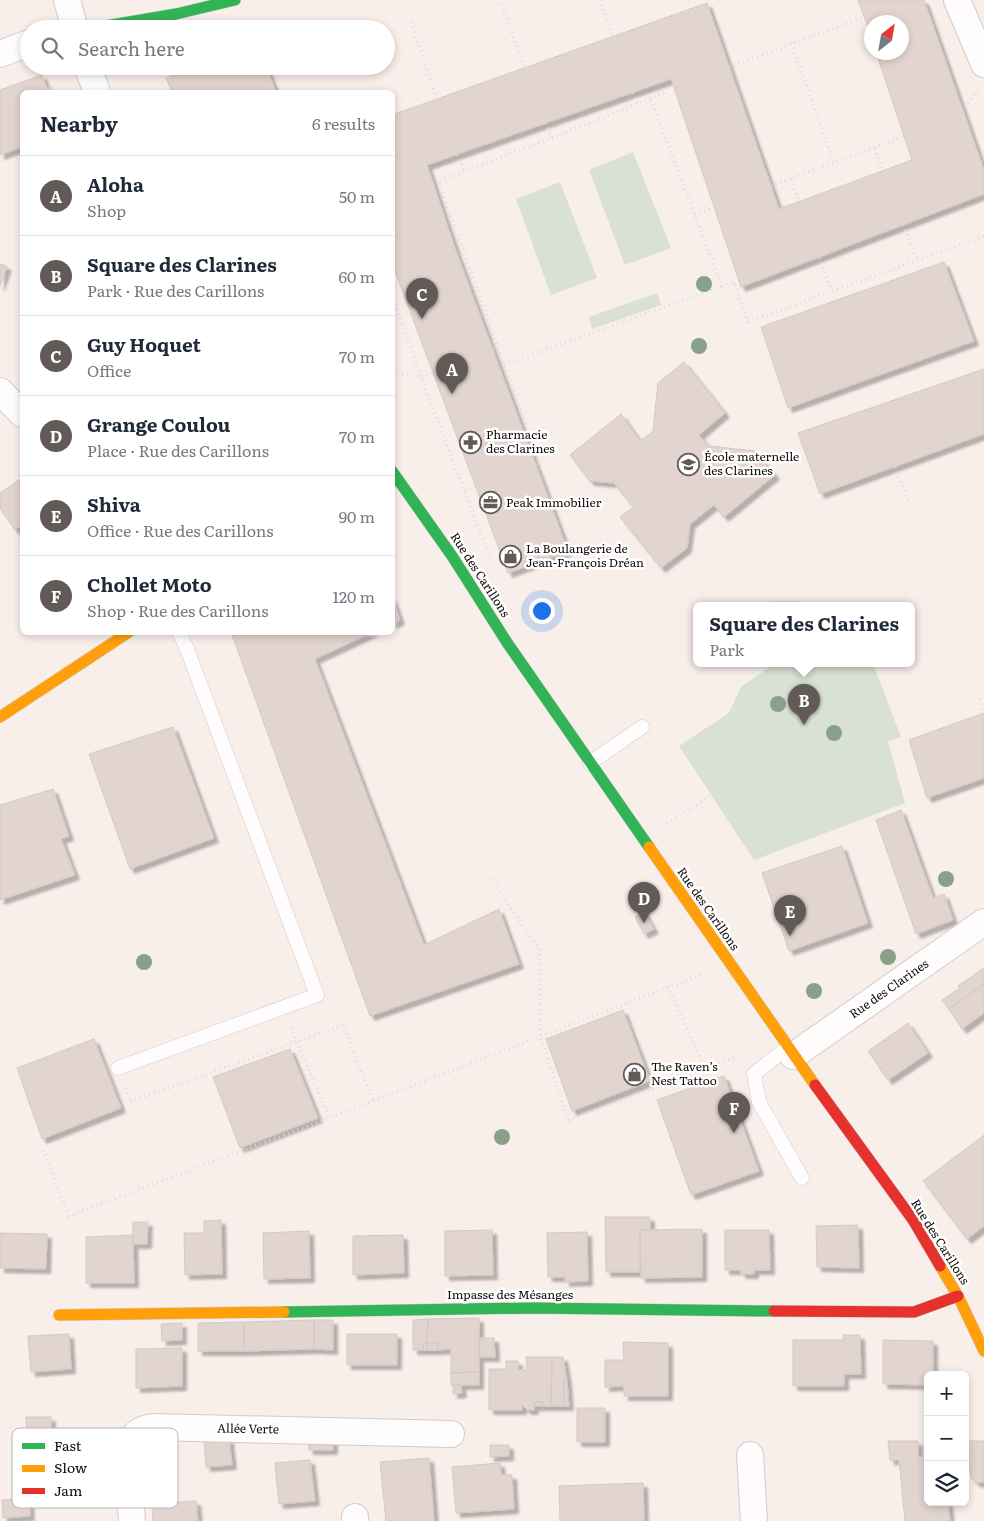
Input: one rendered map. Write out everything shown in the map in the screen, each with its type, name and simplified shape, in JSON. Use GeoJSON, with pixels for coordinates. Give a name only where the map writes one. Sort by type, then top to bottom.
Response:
{"type":"FeatureCollection","features":[{"type":"Feature","properties":{"kind":"street"},"geometry":{"type":"LineString","coordinates":[[67,0],[73,20]]}},
{"type":"Feature","properties":{"kind":"street"},"geometry":{"type":"LineString","coordinates":[[141,20],[235,0]]}},
{"type":"Feature","properties":{"kind":"street"},"geometry":{"type":"LineString","coordinates":[[957,0],[981,76]]}},
{"type":"Feature","properties":{"kind":"street"},"geometry":{"type":"LineString","coordinates":[[0,54],[20,46]]}},
{"type":"Feature","properties":{"kind":"street"},"geometry":{"type":"LineString","coordinates":[[90,75],[96,90]]}},
{"type":"Feature","properties":{"kind":"street"},"geometry":{"type":"LineString","coordinates":[[0,391],[20,412]]}},
{"type":"Feature","properties":{"kind":"street","name":"Rue des Carillons"},"geometry":{"type":"LineString","coordinates":[[396,484],[452,556],[508,644],[729,964],[912,1220],[958,1296],[984,1351]]}},
{"type":"Feature","properties":{"kind":"street"},"geometry":{"type":"LineString","coordinates":[[0,717],[124,635]]}},
{"type":"Feature","properties":{"kind":"street","name":"Rue des Clarines"},"geometry":{"type":"LineString","coordinates":[[788,1048],[984,922]]}},
{"type":"Feature","properties":{"kind":"street","name":"Impasse des Mésanges"},"geometry":{"type":"LineString","coordinates":[[59,1314],[533,1308],[914,1312],[958,1296]]}},
{"type":"Feature","properties":{"kind":"street","name":"Allée Verte"},"geometry":{"type":"LineString","coordinates":[[149,1428],[451,1434]]}},
{"type":"Feature","properties":{"kind":"street"},"geometry":{"type":"LineString","coordinates":[[750,1456],[754,1521]]}},
{"type":"Feature","properties":{"kind":"street","name":"Allée Verte"},"geometry":{"type":"LineString","coordinates":[[131,1508],[132,1521]]}},
{"type":"Feature","properties":{"kind":"lane"},"geometry":{"type":"LineString","coordinates":[[118,1068],[318,995],[180,635]]}},
{"type":"Feature","properties":{"kind":"lane"},"geometry":{"type":"LineString","coordinates":[[590,763],[642,727]]}},
{"type":"Feature","properties":{"kind":"lane"},"geometry":{"type":"LineString","coordinates":[[788,1048],[754,1074],[760,1102],[802,1178]]}},
{"type":"Feature","properties":{"kind":"path"},"geometry":{"type":"LineString","coordinates":[[600,0],[613,36]]}},
{"type":"Feature","properties":{"kind":"path"},"geometry":{"type":"LineString","coordinates":[[501,4],[525,68]]}},
{"type":"Feature","properties":{"kind":"path"},"geometry":{"type":"LineString","coordinates":[[729,67],[864,17]]}},
{"type":"Feature","properties":{"kind":"path"},"geometry":{"type":"LineString","coordinates":[[411,22],[437,99]]}},
{"type":"Feature","properties":{"kind":"path"},"geometry":{"type":"LineString","coordinates":[[791,43],[834,163]]}},
{"type":"Feature","properties":{"kind":"path"},"geometry":{"type":"LineString","coordinates":[[963,112],[981,76]]}},
{"type":"Feature","properties":{"kind":"path"},"geometry":{"type":"LineString","coordinates":[[537,464],[540,463],[438,181],[668,91]]}},
{"type":"Feature","properties":{"kind":"path"},"geometry":{"type":"LineString","coordinates":[[634,93],[637,103]]}},
{"type":"Feature","properties":{"kind":"path"},"geometry":{"type":"LineString","coordinates":[[650,98],[722,286]]}},
{"type":"Feature","properties":{"kind":"path"},"geometry":{"type":"LineString","coordinates":[[546,123],[552,138]]}},
{"type":"Feature","properties":{"kind":"path"},"geometry":{"type":"LineString","coordinates":[[771,186],[905,136]]}},
{"type":"Feature","properties":{"kind":"path"},"geometry":{"type":"LineString","coordinates":[[875,148],[882,171]]}},
{"type":"Feature","properties":{"kind":"path"},"geometry":{"type":"LineString","coordinates":[[457,155],[464,171]]}},
{"type":"Feature","properties":{"kind":"path"},"geometry":{"type":"LineString","coordinates":[[791,179],[799,202]]}},
{"type":"Feature","properties":{"kind":"path"},"geometry":{"type":"LineString","coordinates":[[695,214],[714,207]]}},
{"type":"Feature","properties":{"kind":"path"},"geometry":{"type":"LineString","coordinates":[[903,225],[917,260]]}},
{"type":"Feature","properties":{"kind":"path"},"geometry":{"type":"LineString","coordinates":[[504,365],[734,282],[748,322],[984,236]]}},
{"type":"Feature","properties":{"kind":"path"},"geometry":{"type":"LineString","coordinates":[[456,251],[463,249]]}},
{"type":"Feature","properties":{"kind":"path"},"geometry":{"type":"LineString","coordinates":[[819,258],[832,291]]}},
{"type":"Feature","properties":{"kind":"path"},"geometry":{"type":"LineString","coordinates":[[395,303],[491,560]]}},
{"type":"Feature","properties":{"kind":"path"},"geometry":{"type":"LineString","coordinates":[[493,349],[498,347]]}},
{"type":"Feature","properties":{"kind":"path"},"geometry":{"type":"LineString","coordinates":[[395,373],[421,377],[433,373]]}},
{"type":"Feature","properties":{"kind":"path"},"geometry":{"type":"LineString","coordinates":[[895,467],[909,502]]}},
{"type":"Feature","properties":{"kind":"path"},"geometry":{"type":"LineString","coordinates":[[465,491],[475,487]]}},
{"type":"Feature","properties":{"kind":"path"},"geometry":{"type":"LineString","coordinates":[[980,699],[984,710]]}},
{"type":"Feature","properties":{"kind":"path"},"geometry":{"type":"LineString","coordinates":[[644,840],[712,795]]}},
{"type":"Feature","properties":{"kind":"path"},"geometry":{"type":"LineString","coordinates":[[493,878],[504,898],[539,948],[540,1036],[569,1120],[705,1069],[788,1048]]}},
{"type":"Feature","properties":{"kind":"path"},"geometry":{"type":"LineString","coordinates":[[43,1150],[69,1216],[729,964]]}},
{"type":"Feature","properties":{"kind":"path"},"geometry":{"type":"LineString","coordinates":[[668,987],[705,1069]]}},
{"type":"Feature","properties":{"kind":"path"},"geometry":{"type":"LineString","coordinates":[[283,1007],[329,1118]]}},
{"type":"Feature","properties":{"kind":"path"},"geometry":{"type":"LineString","coordinates":[[118,1068],[130,1102],[343,1025],[373,1100]]}},
{"type":"Feature","properties":{"kind":"green space"},"geometry":{"type":"Polygon","coordinates":[[[633,152],[671,248],[625,265],[589,170],[633,152]]]}},
{"type":"Feature","properties":{"kind":"green space"},"geometry":{"type":"Polygon","coordinates":[[[560,182],[597,278],[551,295],[516,199],[560,182]]]}},
{"type":"Feature","properties":{"kind":"green space"},"geometry":{"type":"Polygon","coordinates":[[[657,293],[661,305],[592,329],[589,317],[657,293]]]}},
{"type":"Feature","properties":{"kind":"green space"},"geometry":{"type":"Polygon","coordinates":[[[770,667],[874,667],[901,737],[888,741],[905,803],[754,860],[679,746],[729,713],[741,687],[770,667]]]}},
{"type":"Feature","properties":{"kind":"building"},"geometry":{"type":"Polygon","coordinates":[[[858,0],[924,0],[984,170],[984,194],[741,287],[671,79],[427,165],[456,251],[568,551],[508,573],[395,271],[395,114],[707,3],[779,209],[912,160],[879,60],[909,60],[909,15],[864,16],[858,0]]]}},
{"type":"Feature","properties":{"kind":"building"},"geometry":{"type":"Polygon","coordinates":[[[42,75],[47,88],[51,87],[52,90],[20,90],[20,148],[0,155],[0,90],[42,75]]]}},
{"type":"Feature","properties":{"kind":"building"},"geometry":{"type":"Polygon","coordinates":[[[174,75],[269,75],[275,90],[171,90],[166,78],[174,75]]]}},
{"type":"Feature","properties":{"kind":"building"},"geometry":{"type":"Polygon","coordinates":[[[944,262],[974,341],[788,408],[761,327],[944,262]]]}},
{"type":"Feature","properties":{"kind":"building"},"geometry":{"type":"Polygon","coordinates":[[[0,264],[7,266],[0,286],[0,264]]]}},
{"type":"Feature","properties":{"kind":"building"},"geometry":{"type":"Polygon","coordinates":[[[684,362],[725,413],[699,435],[709,447],[755,451],[775,475],[724,517],[714,505],[690,524],[687,548],[661,568],[620,517],[633,507],[614,483],[590,481],[570,455],[621,414],[640,441],[653,431],[658,383],[684,362]]]}},
{"type":"Feature","properties":{"kind":"building"},"geometry":{"type":"Polygon","coordinates":[[[984,369],[984,434],[820,494],[798,433],[984,369]]]}},
{"type":"Feature","properties":{"kind":"building"},"geometry":{"type":"Polygon","coordinates":[[[20,479],[20,526],[15,530],[0,508],[0,493],[20,479]]]}},
{"type":"Feature","properties":{"kind":"building"},"geometry":{"type":"Polygon","coordinates":[[[395,606],[400,620],[395,622],[395,606]]]}},
{"type":"Feature","properties":{"kind":"building"},"geometry":{"type":"Polygon","coordinates":[[[232,635],[367,635],[315,659],[424,945],[499,909],[519,964],[370,1016],[232,635]]]}},
{"type":"Feature","properties":{"kind":"building"},"geometry":{"type":"Polygon","coordinates":[[[984,713],[984,778],[927,798],[909,740],[984,713]]]}},
{"type":"Feature","properties":{"kind":"building"},"geometry":{"type":"Polygon","coordinates":[[[173,727],[214,838],[130,869],[89,754],[173,727]]]}},
{"type":"Feature","properties":{"kind":"building"},"geometry":{"type":"Polygon","coordinates":[[[53,789],[69,836],[61,839],[75,875],[0,900],[0,805],[53,789]]]}},
{"type":"Feature","properties":{"kind":"building"},"geometry":{"type":"Polygon","coordinates":[[[901,810],[933,898],[944,894],[953,920],[916,934],[876,820],[901,810]]]}},
{"type":"Feature","properties":{"kind":"building"},"geometry":{"type":"Polygon","coordinates":[[[842,846],[868,923],[789,951],[762,873],[842,846]]]}},
{"type":"Feature","properties":{"kind":"building"},"geometry":{"type":"Polygon","coordinates":[[[644,912],[654,929],[644,934],[635,917],[644,912]]]}},
{"type":"Feature","properties":{"kind":"building"},"geometry":{"type":"Polygon","coordinates":[[[984,968],[984,984],[949,1009],[942,1000],[984,968]]]}},
{"type":"Feature","properties":{"kind":"building"},"geometry":{"type":"Polygon","coordinates":[[[984,984],[984,1013],[962,1029],[949,1009],[984,984]]]}},
{"type":"Feature","properties":{"kind":"building"},"geometry":{"type":"Polygon","coordinates":[[[623,1010],[650,1081],[572,1111],[546,1039],[623,1010]]]}},
{"type":"Feature","properties":{"kind":"building"},"geometry":{"type":"Polygon","coordinates":[[[908,1023],[928,1053],[888,1080],[868,1051],[908,1023]]]}},
{"type":"Feature","properties":{"kind":"building"},"geometry":{"type":"Polygon","coordinates":[[[94,1039],[121,1108],[42,1139],[17,1068],[94,1039]]]}},
{"type":"Feature","properties":{"kind":"building"},"geometry":{"type":"Polygon","coordinates":[[[290,1049],[318,1118],[240,1148],[213,1077],[290,1049]]]}},
{"type":"Feature","properties":{"kind":"building"},"geometry":{"type":"Polygon","coordinates":[[[724,1076],[759,1171],[691,1195],[657,1100],[724,1076]]]}},
{"type":"Feature","properties":{"kind":"building"},"geometry":{"type":"Polygon","coordinates":[[[984,1135],[984,1226],[967,1239],[923,1181],[984,1135]]]}},
{"type":"Feature","properties":{"kind":"building"},"geometry":{"type":"Polygon","coordinates":[[[605,1217],[650,1217],[650,1230],[640,1230],[640,1272],[606,1272],[605,1217]]]}},
{"type":"Feature","properties":{"kind":"building"},"geometry":{"type":"Polygon","coordinates":[[[221,1220],[222,1274],[185,1275],[184,1233],[204,1233],[204,1221],[221,1220]]]}},
{"type":"Feature","properties":{"kind":"building"},"geometry":{"type":"Polygon","coordinates":[[[133,1222],[148,1222],[147,1244],[133,1244],[133,1222]]]}},
{"type":"Feature","properties":{"kind":"building"},"geometry":{"type":"Polygon","coordinates":[[[858,1225],[859,1268],[817,1267],[816,1226],[858,1225]]]}},
{"type":"Feature","properties":{"kind":"building"},"geometry":{"type":"Polygon","coordinates":[[[702,1229],[702,1277],[641,1278],[640,1230],[702,1229]]]}},
{"type":"Feature","properties":{"kind":"building"},"geometry":{"type":"Polygon","coordinates":[[[492,1230],[493,1275],[445,1276],[445,1231],[492,1230]]]}},
{"type":"Feature","properties":{"kind":"building"},"geometry":{"type":"Polygon","coordinates":[[[725,1230],[769,1230],[770,1270],[754,1270],[754,1274],[741,1274],[741,1270],[725,1270],[725,1230]]]}},
{"type":"Feature","properties":{"kind":"building"},"geometry":{"type":"Polygon","coordinates":[[[309,1231],[310,1278],[264,1279],[263,1233],[309,1231]]]}},
{"type":"Feature","properties":{"kind":"building"},"geometry":{"type":"Polygon","coordinates":[[[587,1232],[588,1281],[565,1282],[565,1277],[548,1277],[547,1233],[587,1232]]]}},
{"type":"Feature","properties":{"kind":"building"},"geometry":{"type":"Polygon","coordinates":[[[0,1233],[47,1234],[46,1269],[0,1268],[0,1233]]]}},
{"type":"Feature","properties":{"kind":"building"},"geometry":{"type":"Polygon","coordinates":[[[133,1235],[134,1283],[86,1283],[86,1237],[133,1235]]]}},
{"type":"Feature","properties":{"kind":"building"},"geometry":{"type":"Polygon","coordinates":[[[403,1235],[404,1273],[353,1275],[353,1236],[403,1235]]]}},
{"type":"Feature","properties":{"kind":"building"},"geometry":{"type":"Polygon","coordinates":[[[479,1318],[479,1372],[451,1373],[451,1349],[438,1350],[438,1343],[427,1343],[428,1319],[479,1318]]]}},
{"type":"Feature","properties":{"kind":"building"},"geometry":{"type":"Polygon","coordinates":[[[428,1319],[427,1343],[423,1343],[423,1350],[413,1350],[413,1320],[428,1319]]]}},
{"type":"Feature","properties":{"kind":"building"},"geometry":{"type":"Polygon","coordinates":[[[314,1320],[314,1349],[244,1351],[244,1322],[314,1320]]]}},
{"type":"Feature","properties":{"kind":"building"},"geometry":{"type":"Polygon","coordinates":[[[314,1320],[333,1320],[333,1350],[314,1349],[314,1320]]]}},
{"type":"Feature","properties":{"kind":"building"},"geometry":{"type":"Polygon","coordinates":[[[244,1322],[244,1351],[198,1351],[198,1323],[244,1322]]]}},
{"type":"Feature","properties":{"kind":"building"},"geometry":{"type":"Polygon","coordinates":[[[182,1323],[182,1340],[162,1341],[161,1324],[182,1323]]]}},
{"type":"Feature","properties":{"kind":"building"},"geometry":{"type":"Polygon","coordinates":[[[69,1334],[71,1369],[31,1372],[28,1336],[69,1334]]]}},
{"type":"Feature","properties":{"kind":"building"},"geometry":{"type":"Polygon","coordinates":[[[347,1334],[397,1334],[397,1365],[347,1365],[347,1334]]]}},
{"type":"Feature","properties":{"kind":"building"},"geometry":{"type":"Polygon","coordinates":[[[843,1335],[860,1335],[861,1374],[844,1374],[844,1386],[793,1386],[793,1340],[844,1340],[843,1335]]]}},
{"type":"Feature","properties":{"kind":"building"},"geometry":{"type":"Polygon","coordinates":[[[480,1338],[494,1338],[495,1357],[479,1357],[480,1338]]]}},
{"type":"Feature","properties":{"kind":"building"},"geometry":{"type":"Polygon","coordinates":[[[883,1340],[933,1341],[933,1371],[924,1371],[924,1385],[883,1384],[883,1340]]]}},
{"type":"Feature","properties":{"kind":"building"},"geometry":{"type":"Polygon","coordinates":[[[623,1342],[668,1343],[668,1396],[624,1396],[624,1386],[605,1387],[605,1360],[624,1360],[623,1342]]]}},
{"type":"Feature","properties":{"kind":"building"},"geometry":{"type":"Polygon","coordinates":[[[423,1343],[427,1343],[427,1350],[423,1350],[423,1343]]]}},
{"type":"Feature","properties":{"kind":"building"},"geometry":{"type":"Polygon","coordinates":[[[427,1343],[438,1343],[438,1350],[427,1350],[427,1343]]]}},
{"type":"Feature","properties":{"kind":"building"},"geometry":{"type":"Polygon","coordinates":[[[182,1348],[182,1386],[136,1388],[136,1349],[182,1348]]]}},
{"type":"Feature","properties":{"kind":"building"},"geometry":{"type":"Polygon","coordinates":[[[526,1357],[552,1357],[551,1406],[543,1406],[543,1402],[534,1402],[534,1410],[527,1410],[522,1405],[522,1410],[489,1410],[489,1369],[506,1369],[506,1361],[518,1361],[518,1370],[527,1370],[526,1357]]]}},
{"type":"Feature","properties":{"kind":"building"},"geometry":{"type":"Polygon","coordinates":[[[552,1357],[563,1357],[567,1381],[564,1381],[564,1406],[551,1406],[552,1357]]]}},
{"type":"Feature","properties":{"kind":"building"},"geometry":{"type":"Polygon","coordinates":[[[479,1372],[479,1385],[451,1385],[451,1373],[479,1372]]]}},
{"type":"Feature","properties":{"kind":"building"},"geometry":{"type":"Polygon","coordinates":[[[564,1381],[567,1381],[569,1406],[564,1406],[564,1381]]]}},
{"type":"Feature","properties":{"kind":"building"},"geometry":{"type":"Polygon","coordinates":[[[461,1385],[462,1393],[453,1394],[453,1386],[461,1385]]]}},
{"type":"Feature","properties":{"kind":"building"},"geometry":{"type":"Polygon","coordinates":[[[534,1402],[543,1402],[543,1406],[535,1406],[534,1402]]]}},
{"type":"Feature","properties":{"kind":"building"},"geometry":{"type":"Polygon","coordinates":[[[577,1408],[605,1408],[605,1442],[577,1442],[577,1408]]]}},
{"type":"Feature","properties":{"kind":"building"},"geometry":{"type":"Polygon","coordinates":[[[26,1417],[51,1417],[51,1428],[27,1428],[26,1417]]]}},
{"type":"Feature","properties":{"kind":"building"},"geometry":{"type":"Polygon","coordinates":[[[204,1439],[229,1439],[232,1465],[206,1467],[204,1439]]]}},
{"type":"Feature","properties":{"kind":"building"},"geometry":{"type":"Polygon","coordinates":[[[308,1439],[333,1439],[333,1450],[309,1450],[308,1439]]]}},
{"type":"Feature","properties":{"kind":"building"},"geometry":{"type":"Polygon","coordinates":[[[888,1441],[918,1441],[918,1457],[924,1456],[924,1506],[948,1506],[950,1521],[905,1521],[899,1460],[890,1460],[888,1441]]]}},
{"type":"Feature","properties":{"kind":"building"},"geometry":{"type":"Polygon","coordinates":[[[969,1441],[984,1441],[984,1482],[977,1483],[971,1478],[969,1441]]]}},
{"type":"Feature","properties":{"kind":"building"},"geometry":{"type":"Polygon","coordinates":[[[490,1445],[509,1445],[509,1456],[490,1457],[490,1445]]]}},
{"type":"Feature","properties":{"kind":"building"},"geometry":{"type":"Polygon","coordinates":[[[429,1458],[434,1521],[386,1521],[380,1462],[429,1458]]]}},
{"type":"Feature","properties":{"kind":"building"},"geometry":{"type":"Polygon","coordinates":[[[310,1460],[315,1501],[279,1504],[275,1463],[310,1460]]]}},
{"type":"Feature","properties":{"kind":"building"},"geometry":{"type":"Polygon","coordinates":[[[500,1463],[501,1475],[512,1475],[514,1509],[456,1513],[452,1467],[500,1463]]]}},
{"type":"Feature","properties":{"kind":"building"},"geometry":{"type":"Polygon","coordinates":[[[643,1483],[644,1521],[560,1521],[559,1486],[643,1483]]]}},
{"type":"Feature","properties":{"kind":"building"},"geometry":{"type":"Polygon","coordinates":[[[12,1499],[12,1508],[30,1508],[30,1516],[3,1518],[2,1500],[12,1499]]]}},
{"type":"Feature","properties":{"kind":"building"},"geometry":{"type":"Polygon","coordinates":[[[196,1501],[198,1521],[153,1521],[152,1508],[178,1508],[178,1502],[196,1501]]]}},
{"type":"Feature","properties":{"kind":"traffic: fast"},"geometry":{"type":"LineString","coordinates":[[141,20],[235,0]]}},
{"type":"Feature","properties":{"kind":"traffic: fast"},"geometry":{"type":"LineString","coordinates":[[395,475],[452,556],[508,644],[649,847]]}},
{"type":"Feature","properties":{"kind":"traffic: fast"},"geometry":{"type":"LineString","coordinates":[[284,1312],[533,1308],[774,1311]]}},
{"type":"Feature","properties":{"kind":"traffic: slow"},"geometry":{"type":"LineString","coordinates":[[0,717],[124,635]]}},
{"type":"Feature","properties":{"kind":"traffic: slow"},"geometry":{"type":"LineString","coordinates":[[649,847],[815,1085]]}},
{"type":"Feature","properties":{"kind":"traffic: slow"},"geometry":{"type":"LineString","coordinates":[[940,1266],[958,1296],[984,1351]]}},
{"type":"Feature","properties":{"kind":"traffic: slow"},"geometry":{"type":"LineString","coordinates":[[59,1315],[284,1312]]}},
{"type":"Feature","properties":{"kind":"traffic: jam"},"geometry":{"type":"LineString","coordinates":[[815,1085],[913,1220],[940,1266]]}},
{"type":"Feature","properties":{"kind":"traffic: jam"},"geometry":{"type":"LineString","coordinates":[[774,1311],[914,1312],[958,1296]]}},
{"type":"Feature","properties":{"kind":"place","name":"Guy Hoquet"},"geometry":{"type":"Point","coordinates":[422,319]}},
{"type":"Feature","properties":{"kind":"place","name":"Aloha"},"geometry":{"type":"Point","coordinates":[452,394]}},
{"type":"Feature","properties":{"kind":"place","name":"Pharmacie des Clarines"},"geometry":{"type":"Point","coordinates":[470,442]}},
{"type":"Feature","properties":{"kind":"place","name":"École maternelle des Clarines"},"geometry":{"type":"Point","coordinates":[688,464]}},
{"type":"Feature","properties":{"kind":"place","name":"Peak Immobilier"},"geometry":{"type":"Point","coordinates":[490,503]}},
{"type":"Feature","properties":{"kind":"place","name":"La Boulangerie de Jean-François Dréan"},"geometry":{"type":"Point","coordinates":[510,556]}},
{"type":"Feature","properties":{"kind":"place","name":"Square des Clarines"},"geometry":{"type":"Point","coordinates":[804,725]}},
{"type":"Feature","properties":{"kind":"place","name":"Grange Coulou"},"geometry":{"type":"Point","coordinates":[644,923]}},
{"type":"Feature","properties":{"kind":"place","name":"Shiva"},"geometry":{"type":"Point","coordinates":[790,936]}},
{"type":"Feature","properties":{"kind":"place","name":"The Raven’s Nest Tattoo"},"geometry":{"type":"Point","coordinates":[635,1074]}},
{"type":"Feature","properties":{"kind":"place","name":"Chollet Moto"},"geometry":{"type":"Point","coordinates":[734,1133]}}]}
